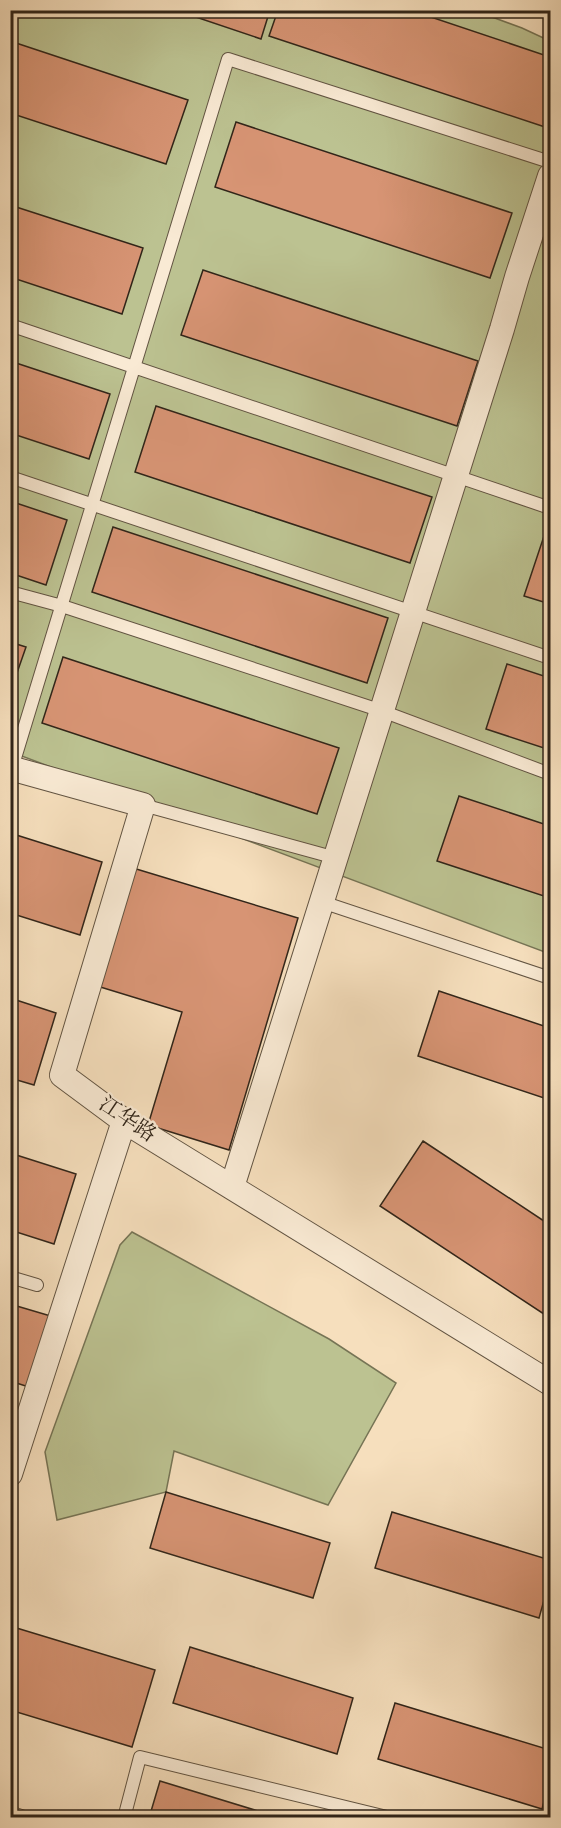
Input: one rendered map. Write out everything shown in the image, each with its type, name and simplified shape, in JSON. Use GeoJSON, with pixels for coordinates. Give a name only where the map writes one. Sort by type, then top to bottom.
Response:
{"type":"FeatureCollection","features":[{"type":"Feature","properties":{"kind":"street"},"geometry":{"type":"LineString","coordinates":[[232,1187],[550,176]]}},
{"type":"Feature","properties":{"kind":"street"},"geometry":{"type":"LineString","coordinates":[[11,768],[143,805]]}},
{"type":"Feature","properties":{"kind":"street","name":"江华路"},"geometry":{"type":"LineString","coordinates":[[143,805],[62,1075],[124,1121],[550,1383]]}},
{"type":"Feature","properties":{"kind":"street"},"geometry":{"type":"LineString","coordinates":[[10,1474],[124,1121]]}},
{"type":"Feature","properties":{"kind":"lane"},"geometry":{"type":"LineString","coordinates":[[11,768],[228,59],[550,162]]}},
{"type":"Feature","properties":{"kind":"lane"},"geometry":{"type":"LineString","coordinates":[[10,326],[550,508]]}},
{"type":"Feature","properties":{"kind":"lane"},"geometry":{"type":"LineString","coordinates":[[10,477],[550,658]]}},
{"type":"Feature","properties":{"kind":"lane"},"geometry":{"type":"LineString","coordinates":[[10,592],[62,606],[382,711],[550,774]]}},
{"type":"Feature","properties":{"kind":"lane"},"geometry":{"type":"LineString","coordinates":[[143,805],[336,858]]}},
{"type":"Feature","properties":{"kind":"lane"},"geometry":{"type":"LineString","coordinates":[[322,902],[550,978]]}},
{"type":"Feature","properties":{"kind":"lane"},"geometry":{"type":"LineString","coordinates":[[10,1277],[37,1285]]}},
{"type":"Feature","properties":{"kind":"lane"},"geometry":{"type":"LineString","coordinates":[[124,1818],[140,1757],[391,1818]]}},
{"type":"Feature","properties":{"kind":"lane"},"geometry":{"type":"LineString","coordinates":[[10,1812],[27,1818]]}},
{"type":"Feature","properties":{"kind":"green space"},"geometry":{"type":"Polygon","coordinates":[[[473,10],[550,41],[550,954],[11,752],[10,11],[473,10]]]}},
{"type":"Feature","properties":{"kind":"green space"},"geometry":{"type":"Polygon","coordinates":[[[132,1232],[329,1339],[396,1383],[328,1505],[174,1451],[166,1492],[57,1520],[45,1452],[120,1245],[132,1232]]]}},
{"type":"Feature","properties":{"kind":"building"},"geometry":{"type":"Polygon","coordinates":[[[175,10],[270,10],[261,39],[175,10]]]}},
{"type":"Feature","properties":{"kind":"building"},"geometry":{"type":"Polygon","coordinates":[[[278,10],[410,10],[550,57],[550,110],[545,127],[269,36],[278,10]]]}},
{"type":"Feature","properties":{"kind":"building"},"geometry":{"type":"Polygon","coordinates":[[[10,41],[188,100],[166,164],[10,113],[10,41]]]}},
{"type":"Feature","properties":{"kind":"building"},"geometry":{"type":"Polygon","coordinates":[[[236,122],[512,213],[490,278],[215,187],[236,122]]]}},
{"type":"Feature","properties":{"kind":"building"},"geometry":{"type":"Polygon","coordinates":[[[10,205],[143,248],[122,314],[10,277],[10,205]]]}},
{"type":"Feature","properties":{"kind":"building"},"geometry":{"type":"Polygon","coordinates":[[[203,270],[478,361],[457,426],[181,335],[203,270]]]}},
{"type":"Feature","properties":{"kind":"building"},"geometry":{"type":"Polygon","coordinates":[[[10,361],[110,394],[89,459],[10,433],[10,361]]]}},
{"type":"Feature","properties":{"kind":"building"},"geometry":{"type":"Polygon","coordinates":[[[156,406],[432,497],[410,563],[135,472],[156,406]]]}},
{"type":"Feature","properties":{"kind":"building"},"geometry":{"type":"Polygon","coordinates":[[[10,501],[67,520],[46,585],[10,573],[10,501]]]}},
{"type":"Feature","properties":{"kind":"building"},"geometry":{"type":"Polygon","coordinates":[[[113,527],[388,618],[367,683],[92,592],[113,527]]]}},
{"type":"Feature","properties":{"kind":"building"},"geometry":{"type":"Polygon","coordinates":[[[546,530],[550,532],[550,604],[524,596],[546,530]]]}},
{"type":"Feature","properties":{"kind":"building"},"geometry":{"type":"Polygon","coordinates":[[[10,642],[26,647],[10,693],[10,642]]]}},
{"type":"Feature","properties":{"kind":"building"},"geometry":{"type":"Polygon","coordinates":[[[63,657],[339,748],[317,814],[42,723],[63,657]]]}},
{"type":"Feature","properties":{"kind":"building"},"geometry":{"type":"Polygon","coordinates":[[[507,664],[550,678],[550,750],[486,729],[507,664]]]}},
{"type":"Feature","properties":{"kind":"building"},"geometry":{"type":"Polygon","coordinates":[[[459,796],[550,826],[550,898],[437,861],[459,796]]]}},
{"type":"Feature","properties":{"kind":"building"},"geometry":{"type":"Polygon","coordinates":[[[10,833],[102,862],[80,935],[10,913],[10,833]]]}},
{"type":"Feature","properties":{"kind":"building"},"geometry":{"type":"Polygon","coordinates":[[[133,868],[298,918],[229,1150],[148,1125],[182,1012],[97,986],[133,868]]]}},
{"type":"Feature","properties":{"kind":"building"},"geometry":{"type":"Polygon","coordinates":[[[439,991],[550,1028],[550,1100],[418,1056],[439,991]]]}},
{"type":"Feature","properties":{"kind":"building"},"geometry":{"type":"Polygon","coordinates":[[[10,998],[56,1013],[34,1085],[10,1078],[10,998]]]}},
{"type":"Feature","properties":{"kind":"building"},"geometry":{"type":"Polygon","coordinates":[[[423,1141],[550,1225],[550,1318],[380,1206],[423,1141]]]}},
{"type":"Feature","properties":{"kind":"building"},"geometry":{"type":"Polygon","coordinates":[[[10,1153],[76,1174],[54,1244],[10,1230],[10,1153]]]}},
{"type":"Feature","properties":{"kind":"building"},"geometry":{"type":"Polygon","coordinates":[[[10,1304],[54,1317],[32,1388],[10,1381],[10,1304]]]}},
{"type":"Feature","properties":{"kind":"building"},"geometry":{"type":"Polygon","coordinates":[[[166,1492],[330,1543],[313,1598],[150,1548],[166,1492]]]}},
{"type":"Feature","properties":{"kind":"building"},"geometry":{"type":"Polygon","coordinates":[[[392,1512],[550,1560],[550,1579],[539,1618],[375,1568],[392,1512]]]}},
{"type":"Feature","properties":{"kind":"building"},"geometry":{"type":"Polygon","coordinates":[[[10,1626],[155,1670],[132,1747],[10,1710],[10,1626]]]}},
{"type":"Feature","properties":{"kind":"building"},"geometry":{"type":"Polygon","coordinates":[[[190,1647],[353,1698],[337,1754],[173,1703],[190,1647]]]}},
{"type":"Feature","properties":{"kind":"building"},"geometry":{"type":"Polygon","coordinates":[[[395,1703],[550,1750],[550,1779],[542,1809],[378,1759],[395,1703]]]}},
{"type":"Feature","properties":{"kind":"building"},"geometry":{"type":"Polygon","coordinates":[[[160,1781],[281,1818],[149,1818],[160,1781]]]}}]}
